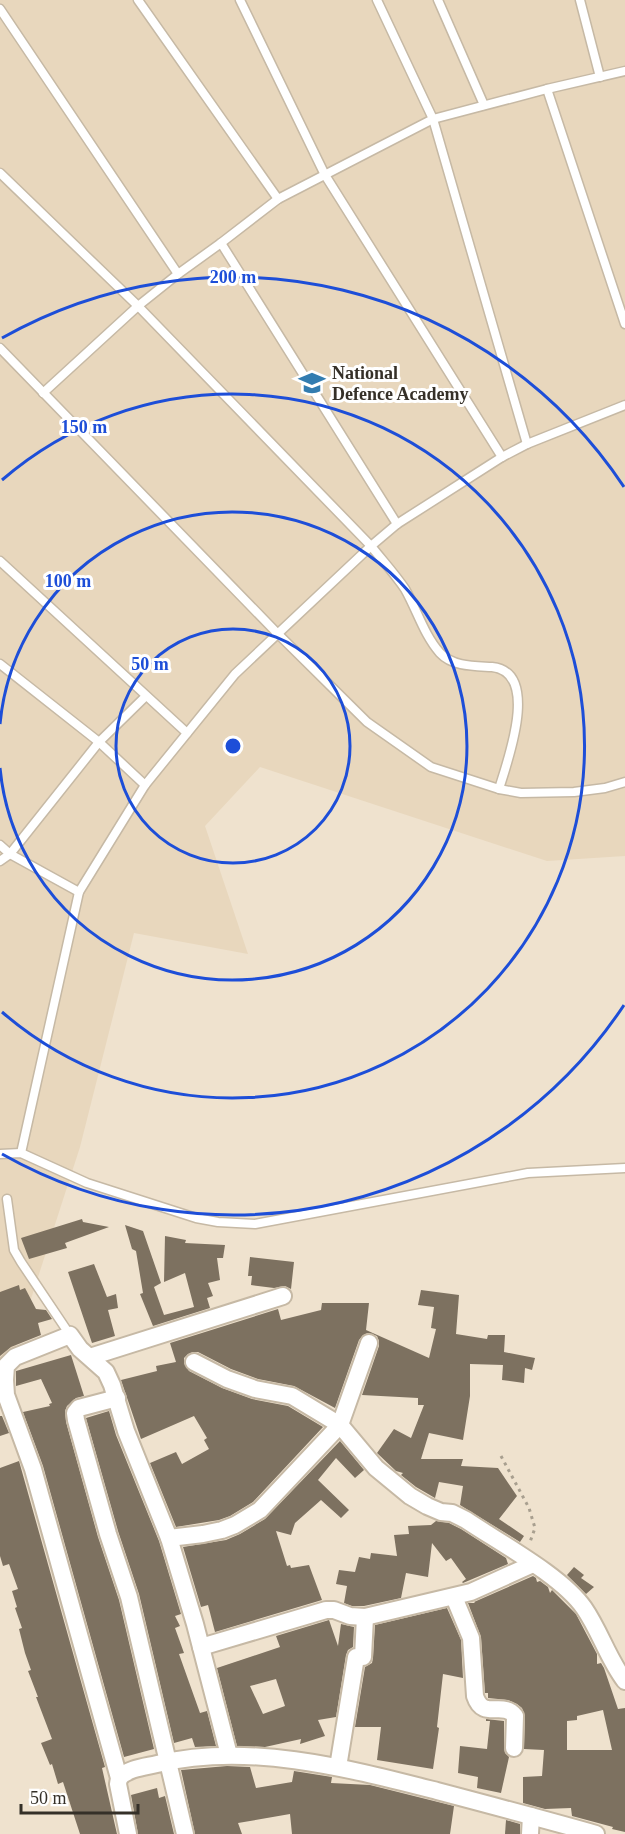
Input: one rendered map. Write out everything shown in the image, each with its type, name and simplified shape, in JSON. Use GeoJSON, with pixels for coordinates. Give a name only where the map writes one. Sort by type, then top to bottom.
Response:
{"type":"FeatureCollection","features":[{"type":"Feature","properties":{"kind":"street"},"geometry":{"type":"LineString","coordinates":[[90,1357],[283,1296]]}},
{"type":"Feature","properties":{"kind":"street"},"geometry":{"type":"LineString","coordinates":[[128,1834],[118,1784],[119,1778],[33,1468],[6,1395],[6,1366],[15,1357],[70,1335],[80,1349],[106,1372],[117,1398],[126,1431],[169,1538],[195,1624],[229,1755]]}},
{"type":"Feature","properties":{"kind":"street"},"geometry":{"type":"LineString","coordinates":[[169,1538],[222,1530],[260,1510],[340,1425],[369,1343]]}},
{"type":"Feature","properties":{"kind":"street"},"geometry":{"type":"LineString","coordinates":[[194,1362],[227,1379],[255,1389],[292,1396],[340,1425],[376,1468],[410,1496],[427,1506],[441,1512],[452,1513],[466,1520],[559,1582],[584,1608],[625,1681]]}},
{"type":"Feature","properties":{"kind":"street"},"geometry":{"type":"LineString","coordinates":[[117,1398],[79,1408],[75,1413],[75,1420],[129,1597],[185,1834]]}},
{"type":"Feature","properties":{"kind":"street"},"geometry":{"type":"LineString","coordinates":[[201,1647],[326,1610],[365,1617],[454,1597],[471,1592],[526,1560]]}},
{"type":"Feature","properties":{"kind":"street"},"geometry":{"type":"LineString","coordinates":[[454,1597],[471,1638],[478,1704],[484,1709],[512,1712],[514,1748]]}},
{"type":"Feature","properties":{"kind":"street"},"geometry":{"type":"LineString","coordinates":[[338,1767],[356,1657],[363,1657],[365,1617]]}},
{"type":"Feature","properties":{"kind":"street"},"geometry":{"type":"LineString","coordinates":[[119,1778],[129,1771],[185,1758],[248,1756],[338,1767],[531,1815],[596,1834]]}},
{"type":"Feature","properties":{"kind":"street"},"geometry":{"type":"LineString","coordinates":[[530,1834],[531,1815]]}},
{"type":"Feature","properties":{"kind":"lane"},"geometry":{"type":"LineString","coordinates":[[138,0],[278,199]]}},
{"type":"Feature","properties":{"kind":"lane"},"geometry":{"type":"LineString","coordinates":[[240,0],[325,175],[502,456]]}},
{"type":"Feature","properties":{"kind":"lane"},"geometry":{"type":"LineString","coordinates":[[377,0],[433,119],[527,444]]}},
{"type":"Feature","properties":{"kind":"lane"},"geometry":{"type":"LineString","coordinates":[[438,0],[484,105]]}},
{"type":"Feature","properties":{"kind":"lane"},"geometry":{"type":"LineString","coordinates":[[580,0],[600,77]]}},
{"type":"Feature","properties":{"kind":"lane"},"geometry":{"type":"LineString","coordinates":[[0,9],[178,274]]}},
{"type":"Feature","properties":{"kind":"lane"},"geometry":{"type":"LineString","coordinates":[[43,393],[138,306],[278,199],[433,119],[548,88],[625,71]]}},
{"type":"Feature","properties":{"kind":"lane"},"geometry":{"type":"LineString","coordinates":[[548,88],[625,324]]}},
{"type":"Feature","properties":{"kind":"lane"},"geometry":{"type":"LineString","coordinates":[[0,173],[138,306],[371,546],[404,589],[442,656],[456,663],[496,668],[509,674],[519,695],[516,728],[499,789]]}},
{"type":"Feature","properties":{"kind":"lane"},"geometry":{"type":"LineString","coordinates":[[221,243],[398,524]]}},
{"type":"Feature","properties":{"kind":"lane"},"geometry":{"type":"LineString","coordinates":[[0,348],[367,723],[431,767],[499,789],[521,793],[574,792],[605,788],[625,782]]}},
{"type":"Feature","properties":{"kind":"lane"},"geometry":{"type":"LineString","coordinates":[[21,1153],[79,892],[145,785],[235,674],[371,546],[398,524],[502,456],[625,405]]}},
{"type":"Feature","properties":{"kind":"lane"},"geometry":{"type":"LineString","coordinates":[[0,561],[188,733]]}},
{"type":"Feature","properties":{"kind":"lane"},"geometry":{"type":"LineString","coordinates":[[0,664],[99,742],[145,785]]}},
{"type":"Feature","properties":{"kind":"lane"},"geometry":{"type":"LineString","coordinates":[[0,861],[10,854],[99,742],[146,696]]}},
{"type":"Feature","properties":{"kind":"lane"},"geometry":{"type":"LineString","coordinates":[[0,845],[10,854],[79,892]]}},
{"type":"Feature","properties":{"kind":"lane"},"geometry":{"type":"LineString","coordinates":[[0,1154],[21,1153],[87,1183],[196,1218],[255,1224],[528,1173],[625,1168]]}},
{"type":"Feature","properties":{"kind":"lane"},"geometry":{"type":"LineString","coordinates":[[7,1199],[14,1250],[70,1335]]}},
{"type":"Feature","properties":{"kind":"path"},"geometry":{"type":"LineString","coordinates":[[501,1456],[529,1508],[535,1528],[526,1560]]}},
{"type":"Feature","properties":{"kind":"shaded area","name":"National Defence Academy"},"geometry":{"type":"Polygon","coordinates":[[[0,0],[625,0],[625,856],[547,861],[260,767],[205,826],[248,954],[134,933],[80,1147],[0,1395],[0,0]]]}},
{"type":"Feature","properties":{"kind":"building"},"geometry":{"type":"Polygon","coordinates":[[[82,1219],[83,1222],[109,1227],[65,1243],[67,1248],[29,1259],[21,1238],[82,1219]]]}},
{"type":"Feature","properties":{"kind":"building"},"geometry":{"type":"Polygon","coordinates":[[[125,1225],[143,1231],[161,1283],[154,1287],[164,1315],[194,1307],[185,1273],[164,1282],[165,1236],[186,1240],[185,1243],[225,1245],[223,1258],[217,1258],[220,1280],[208,1283],[213,1296],[207,1298],[210,1308],[153,1326],[140,1294],[143,1293],[136,1251],[132,1249],[125,1225]]]}},
{"type":"Feature","properties":{"kind":"building"},"geometry":{"type":"Polygon","coordinates":[[[250,1257],[294,1262],[291,1289],[285,1286],[274,1288],[251,1285],[252,1276],[248,1276],[250,1257]]]}},
{"type":"Feature","properties":{"kind":"building"},"geometry":{"type":"Polygon","coordinates":[[[94,1264],[107,1297],[116,1294],[118,1308],[108,1310],[115,1336],[92,1343],[68,1272],[94,1264]]]}},
{"type":"Feature","properties":{"kind":"building"},"geometry":{"type":"Polygon","coordinates":[[[19,1285],[20,1290],[25,1288],[36,1309],[46,1310],[52,1319],[38,1323],[41,1335],[11,1347],[0,1356],[0,1292],[19,1285]]]}},
{"type":"Feature","properties":{"kind":"building"},"geometry":{"type":"Polygon","coordinates":[[[421,1290],[459,1295],[456,1334],[487,1339],[488,1335],[505,1335],[504,1352],[535,1358],[532,1370],[525,1368],[524,1383],[502,1380],[503,1365],[470,1364],[470,1396],[463,1440],[429,1433],[421,1459],[463,1459],[461,1466],[498,1468],[517,1496],[499,1519],[524,1536],[520,1542],[460,1505],[463,1486],[439,1482],[435,1498],[416,1487],[401,1475],[403,1473],[396,1471],[377,1453],[394,1429],[411,1438],[424,1405],[418,1405],[418,1398],[362,1395],[379,1346],[377,1336],[368,1333],[359,1340],[335,1408],[294,1386],[258,1379],[231,1369],[198,1352],[188,1354],[184,1358],[189,1371],[222,1388],[252,1399],[288,1406],[323,1427],[253,1502],[219,1520],[176,1527],[150,1463],[176,1452],[182,1464],[209,1449],[204,1440],[207,1438],[194,1416],[141,1439],[121,1380],[157,1371],[156,1366],[176,1362],[170,1343],[278,1309],[281,1320],[321,1310],[322,1303],[369,1303],[366,1330],[429,1358],[436,1329],[431,1328],[434,1307],[418,1305],[421,1290]]]}},
{"type":"Feature","properties":{"kind":"building"},"geometry":{"type":"Polygon","coordinates":[[[71,1355],[84,1396],[76,1398],[67,1406],[66,1422],[98,1537],[119,1600],[154,1749],[124,1757],[43,1466],[23,1412],[50,1406],[49,1404],[52,1403],[41,1379],[16,1386],[16,1371],[71,1355]]]}},
{"type":"Feature","properties":{"kind":"building"},"geometry":{"type":"Polygon","coordinates":[[[109,1411],[116,1435],[159,1541],[181,1614],[175,1616],[180,1626],[175,1628],[184,1653],[179,1654],[200,1713],[207,1711],[216,1746],[195,1747],[192,1738],[174,1743],[139,1594],[118,1531],[86,1418],[109,1411]]]}},
{"type":"Feature","properties":{"kind":"building"},"geometry":{"type":"Polygon","coordinates":[[[0,1416],[9,1433],[0,1436],[0,1416]]]}},
{"type":"Feature","properties":{"kind":"building"},"geometry":{"type":"Polygon","coordinates":[[[340,1441],[364,1470],[355,1478],[336,1458],[318,1480],[349,1510],[341,1518],[321,1500],[295,1523],[291,1535],[276,1531],[287,1566],[290,1565],[291,1568],[309,1565],[322,1600],[215,1632],[208,1605],[201,1607],[183,1547],[226,1540],[265,1519],[340,1441]]]}},
{"type":"Feature","properties":{"kind":"building"},"geometry":{"type":"Polygon","coordinates":[[[19,1461],[105,1767],[102,1768],[117,1834],[80,1834],[63,1782],[58,1784],[52,1764],[50,1765],[41,1743],[52,1739],[28,1671],[31,1670],[19,1629],[22,1628],[12,1591],[18,1589],[9,1564],[3,1566],[0,1556],[0,1468],[19,1461]]]}},
{"type":"Feature","properties":{"kind":"building"},"geometry":{"type":"Polygon","coordinates":[[[436,1521],[449,1523],[461,1529],[506,1558],[508,1564],[463,1583],[466,1579],[451,1558],[446,1561],[432,1543],[428,1577],[406,1573],[401,1598],[364,1606],[344,1603],[347,1586],[336,1584],[339,1570],[355,1572],[359,1557],[370,1559],[371,1553],[397,1556],[394,1535],[409,1534],[408,1526],[431,1525],[436,1521]]]}},
{"type":"Feature","properties":{"kind":"building"},"geometry":{"type":"Polygon","coordinates":[[[574,1567],[584,1575],[581,1578],[594,1587],[586,1594],[567,1575],[574,1567]]]}},
{"type":"Feature","properties":{"kind":"building"},"geometry":{"type":"Polygon","coordinates":[[[533,1576],[537,1582],[540,1581],[548,1587],[550,1593],[552,1590],[576,1614],[597,1654],[597,1664],[601,1663],[604,1668],[618,1709],[625,1708],[625,1832],[572,1816],[571,1808],[545,1809],[523,1803],[523,1777],[542,1776],[544,1750],[524,1749],[525,1716],[522,1708],[508,1700],[488,1698],[488,1693],[485,1693],[481,1637],[468,1603],[533,1576]],[[603,1710],[577,1716],[577,1720],[567,1721],[567,1750],[612,1750],[603,1710]]]}},
{"type":"Feature","properties":{"kind":"building"},"geometry":{"type":"Polygon","coordinates":[[[447,1608],[461,1640],[463,1678],[443,1674],[433,1769],[377,1760],[381,1727],[355,1727],[365,1667],[372,1663],[373,1658],[375,1625],[447,1608]]]}},
{"type":"Feature","properties":{"kind":"building"},"geometry":{"type":"Polygon","coordinates":[[[329,1620],[338,1646],[341,1624],[354,1627],[353,1647],[346,1655],[336,1717],[318,1720],[325,1736],[300,1744],[301,1739],[265,1747],[237,1746],[217,1668],[280,1647],[276,1636],[329,1620]],[[276,1679],[250,1686],[263,1714],[285,1706],[276,1679]]]}},
{"type":"Feature","properties":{"kind":"building"},"geometry":{"type":"Polygon","coordinates":[[[486,1719],[504,1721],[504,1748],[509,1757],[501,1793],[477,1788],[478,1777],[458,1773],[460,1746],[487,1749],[490,1721],[486,1719]]]}},
{"type":"Feature","properties":{"kind":"building"},"geometry":{"type":"Polygon","coordinates":[[[227,1766],[250,1767],[256,1788],[292,1782],[294,1771],[332,1777],[331,1783],[370,1785],[454,1806],[450,1834],[292,1834],[290,1814],[238,1823],[242,1834],[195,1834],[181,1770],[227,1766]]]}},
{"type":"Feature","properties":{"kind":"building"},"geometry":{"type":"Polygon","coordinates":[[[157,1788],[159,1798],[165,1796],[174,1834],[138,1834],[131,1795],[157,1788]]]}},
{"type":"Feature","properties":{"kind":"building"},"geometry":{"type":"Polygon","coordinates":[[[506,1820],[520,1824],[520,1834],[505,1834],[506,1820]]]}},
{"type":"Feature","properties":{"kind":"place","name":"National Defence Academy"},"geometry":{"type":"Point","coordinates":[312,383]}}]}
